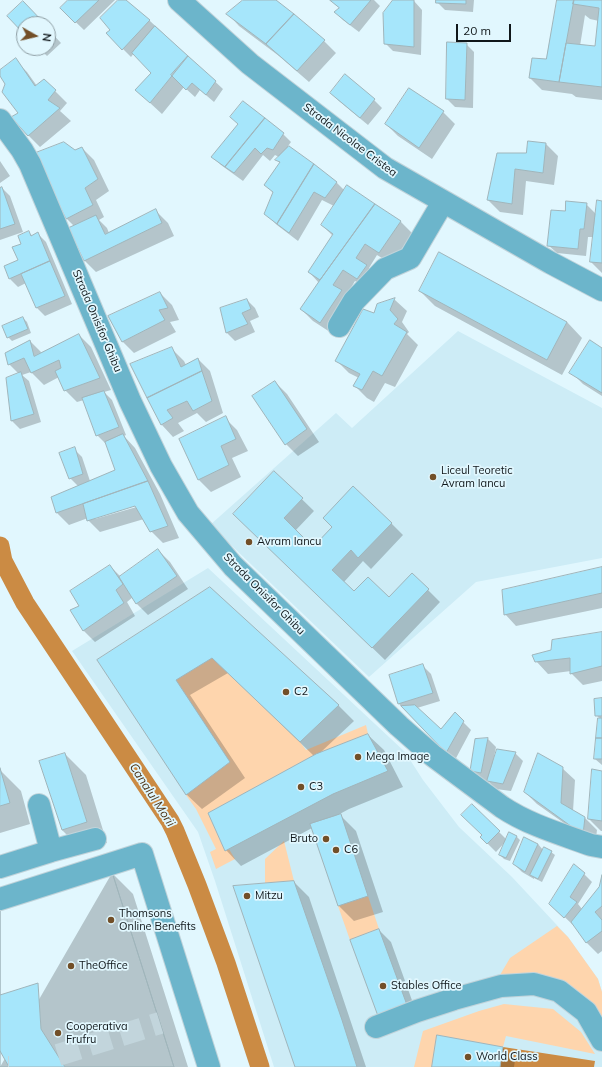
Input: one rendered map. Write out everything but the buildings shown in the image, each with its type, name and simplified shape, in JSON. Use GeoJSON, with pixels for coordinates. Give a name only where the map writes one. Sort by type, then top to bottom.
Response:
{"type":"FeatureCollection","features":[{"type":"Feature","properties":{"kind":"street","name":"Strada Nicolae Cristea"},"geometry":{"type":"LineString","coordinates":[[179,0],[250,64],[385,168],[551,264],[602,290]]}},
{"type":"Feature","properties":{"kind":"street","name":"Strada Onisifor Ghibu"},"geometry":{"type":"LineString","coordinates":[[0,120],[22,150],[30,164],[130,401],[161,466],[188,513],[233,566],[399,726],[432,755],[514,815],[591,845],[602,847]]}},
{"type":"Feature","properties":{"kind":"street"},"geometry":{"type":"LineString","coordinates":[[340,326],[354,301],[385,269],[410,258],[443,202]]}},
{"type":"Feature","properties":{"kind":"street"},"geometry":{"type":"LineString","coordinates":[[39,805],[51,851]]}},
{"type":"Feature","properties":{"kind":"street"},"geometry":{"type":"LineString","coordinates":[[0,867],[95,839]]}},
{"type":"Feature","properties":{"kind":"street"},"geometry":{"type":"LineString","coordinates":[[0,899],[142,854],[209,1067]]}},
{"type":"Feature","properties":{"kind":"street"},"geometry":{"type":"LineString","coordinates":[[376,1027],[417,1011],[501,986],[534,984],[560,991],[586,1012],[602,1040]]}},
{"type":"Feature","properties":{"kind":"shaded area","name":"Liceul Teoretic Avram Iancu"},"geometry":{"type":"Polygon","coordinates":[[[458,331],[602,408],[602,558],[476,582],[369,677],[210,525],[336,413],[352,428],[458,331]]]}},
{"type":"Feature","properties":{"kind":"shaded area"},"geometry":{"type":"Polygon","coordinates":[[[208,568],[405,752],[423,780],[459,827],[512,877],[568,937],[598,979],[602,992],[602,1067],[274,1067],[198,832],[72,651],[208,568]]]}},
{"type":"Feature","properties":{"kind":"shaded area"},"geometry":{"type":"Polygon","coordinates":[[[212,658],[300,742],[306,750],[366,725],[368,734],[316,754],[208,813],[225,851],[229,849],[235,859],[216,869],[210,852],[216,849],[196,809],[186,795],[230,762],[176,680],[212,658]]]}},
{"type":"Feature","properties":{"kind":"shaded area"},"geometry":{"type":"Polygon","coordinates":[[[284,841],[294,881],[265,883],[265,859],[284,841]]]}},
{"type":"Feature","properties":{"kind":"shaded area"},"geometry":{"type":"Polygon","coordinates":[[[368,896],[379,929],[350,940],[338,906],[368,896]]]}},
{"type":"Feature","properties":{"kind":"shaded area"},"geometry":{"type":"Polygon","coordinates":[[[557,926],[568,937],[598,979],[602,992],[602,1028],[534,977],[500,975],[510,958],[557,926]]]}},
{"type":"Feature","properties":{"kind":"shaded area"},"geometry":{"type":"Polygon","coordinates":[[[504,1004],[553,1009],[581,1032],[595,1054],[506,1036],[503,1047],[438,1035],[432,1067],[414,1067],[423,1031],[479,1011],[504,1004]]]}},
{"type":"Feature","properties":{"kind":"shaded area"},"geometry":{"type":"Polygon","coordinates":[[[503,1047],[595,1061],[594,1067],[500,1067],[503,1047]]]}},
{"type":"Feature","properties":{"kind":"waterway","name":"Canalul Morii"},"geometry":{"type":"LineString","coordinates":[[0,546],[3,561],[25,603],[170,821],[175,831],[226,963],[260,1067]]}},
{"type":"Feature","properties":{"kind":"tunnel"},"geometry":{"type":"LineString","coordinates":[[58,1055],[160,1023]]}},
{"type":"Feature","properties":{"kind":"place","name":"Liceul Teoretic Avram Iancu"},"geometry":{"type":"Point","coordinates":[433,477]}},
{"type":"Feature","properties":{"kind":"place","name":"Avram Iancu"},"geometry":{"type":"Point","coordinates":[249,542]}},
{"type":"Feature","properties":{"kind":"place","name":"C2"},"geometry":{"type":"Point","coordinates":[286,692]}},
{"type":"Feature","properties":{"kind":"place","name":"Mega Image"},"geometry":{"type":"Point","coordinates":[358,757]}},
{"type":"Feature","properties":{"kind":"place","name":"C3"},"geometry":{"type":"Point","coordinates":[301,787]}},
{"type":"Feature","properties":{"kind":"place","name":"Bruto"},"geometry":{"type":"Point","coordinates":[326,839]}},
{"type":"Feature","properties":{"kind":"place","name":"C6"},"geometry":{"type":"Point","coordinates":[336,850]}},
{"type":"Feature","properties":{"kind":"place","name":"Mitzu"},"geometry":{"type":"Point","coordinates":[247,896]}},
{"type":"Feature","properties":{"kind":"place","name":"Thomsons Online Benefits"},"geometry":{"type":"Point","coordinates":[111,920]}},
{"type":"Feature","properties":{"kind":"place","name":"TheOffice"},"geometry":{"type":"Point","coordinates":[71,966]}},
{"type":"Feature","properties":{"kind":"place","name":"Stables Office"},"geometry":{"type":"Point","coordinates":[383,986]}},
{"type":"Feature","properties":{"kind":"place","name":"Cooperativa Frufru"},"geometry":{"type":"Point","coordinates":[58,1033]}},
{"type":"Feature","properties":{"kind":"place","name":"World Class"},"geometry":{"type":"Point","coordinates":[468,1057]}}]}
